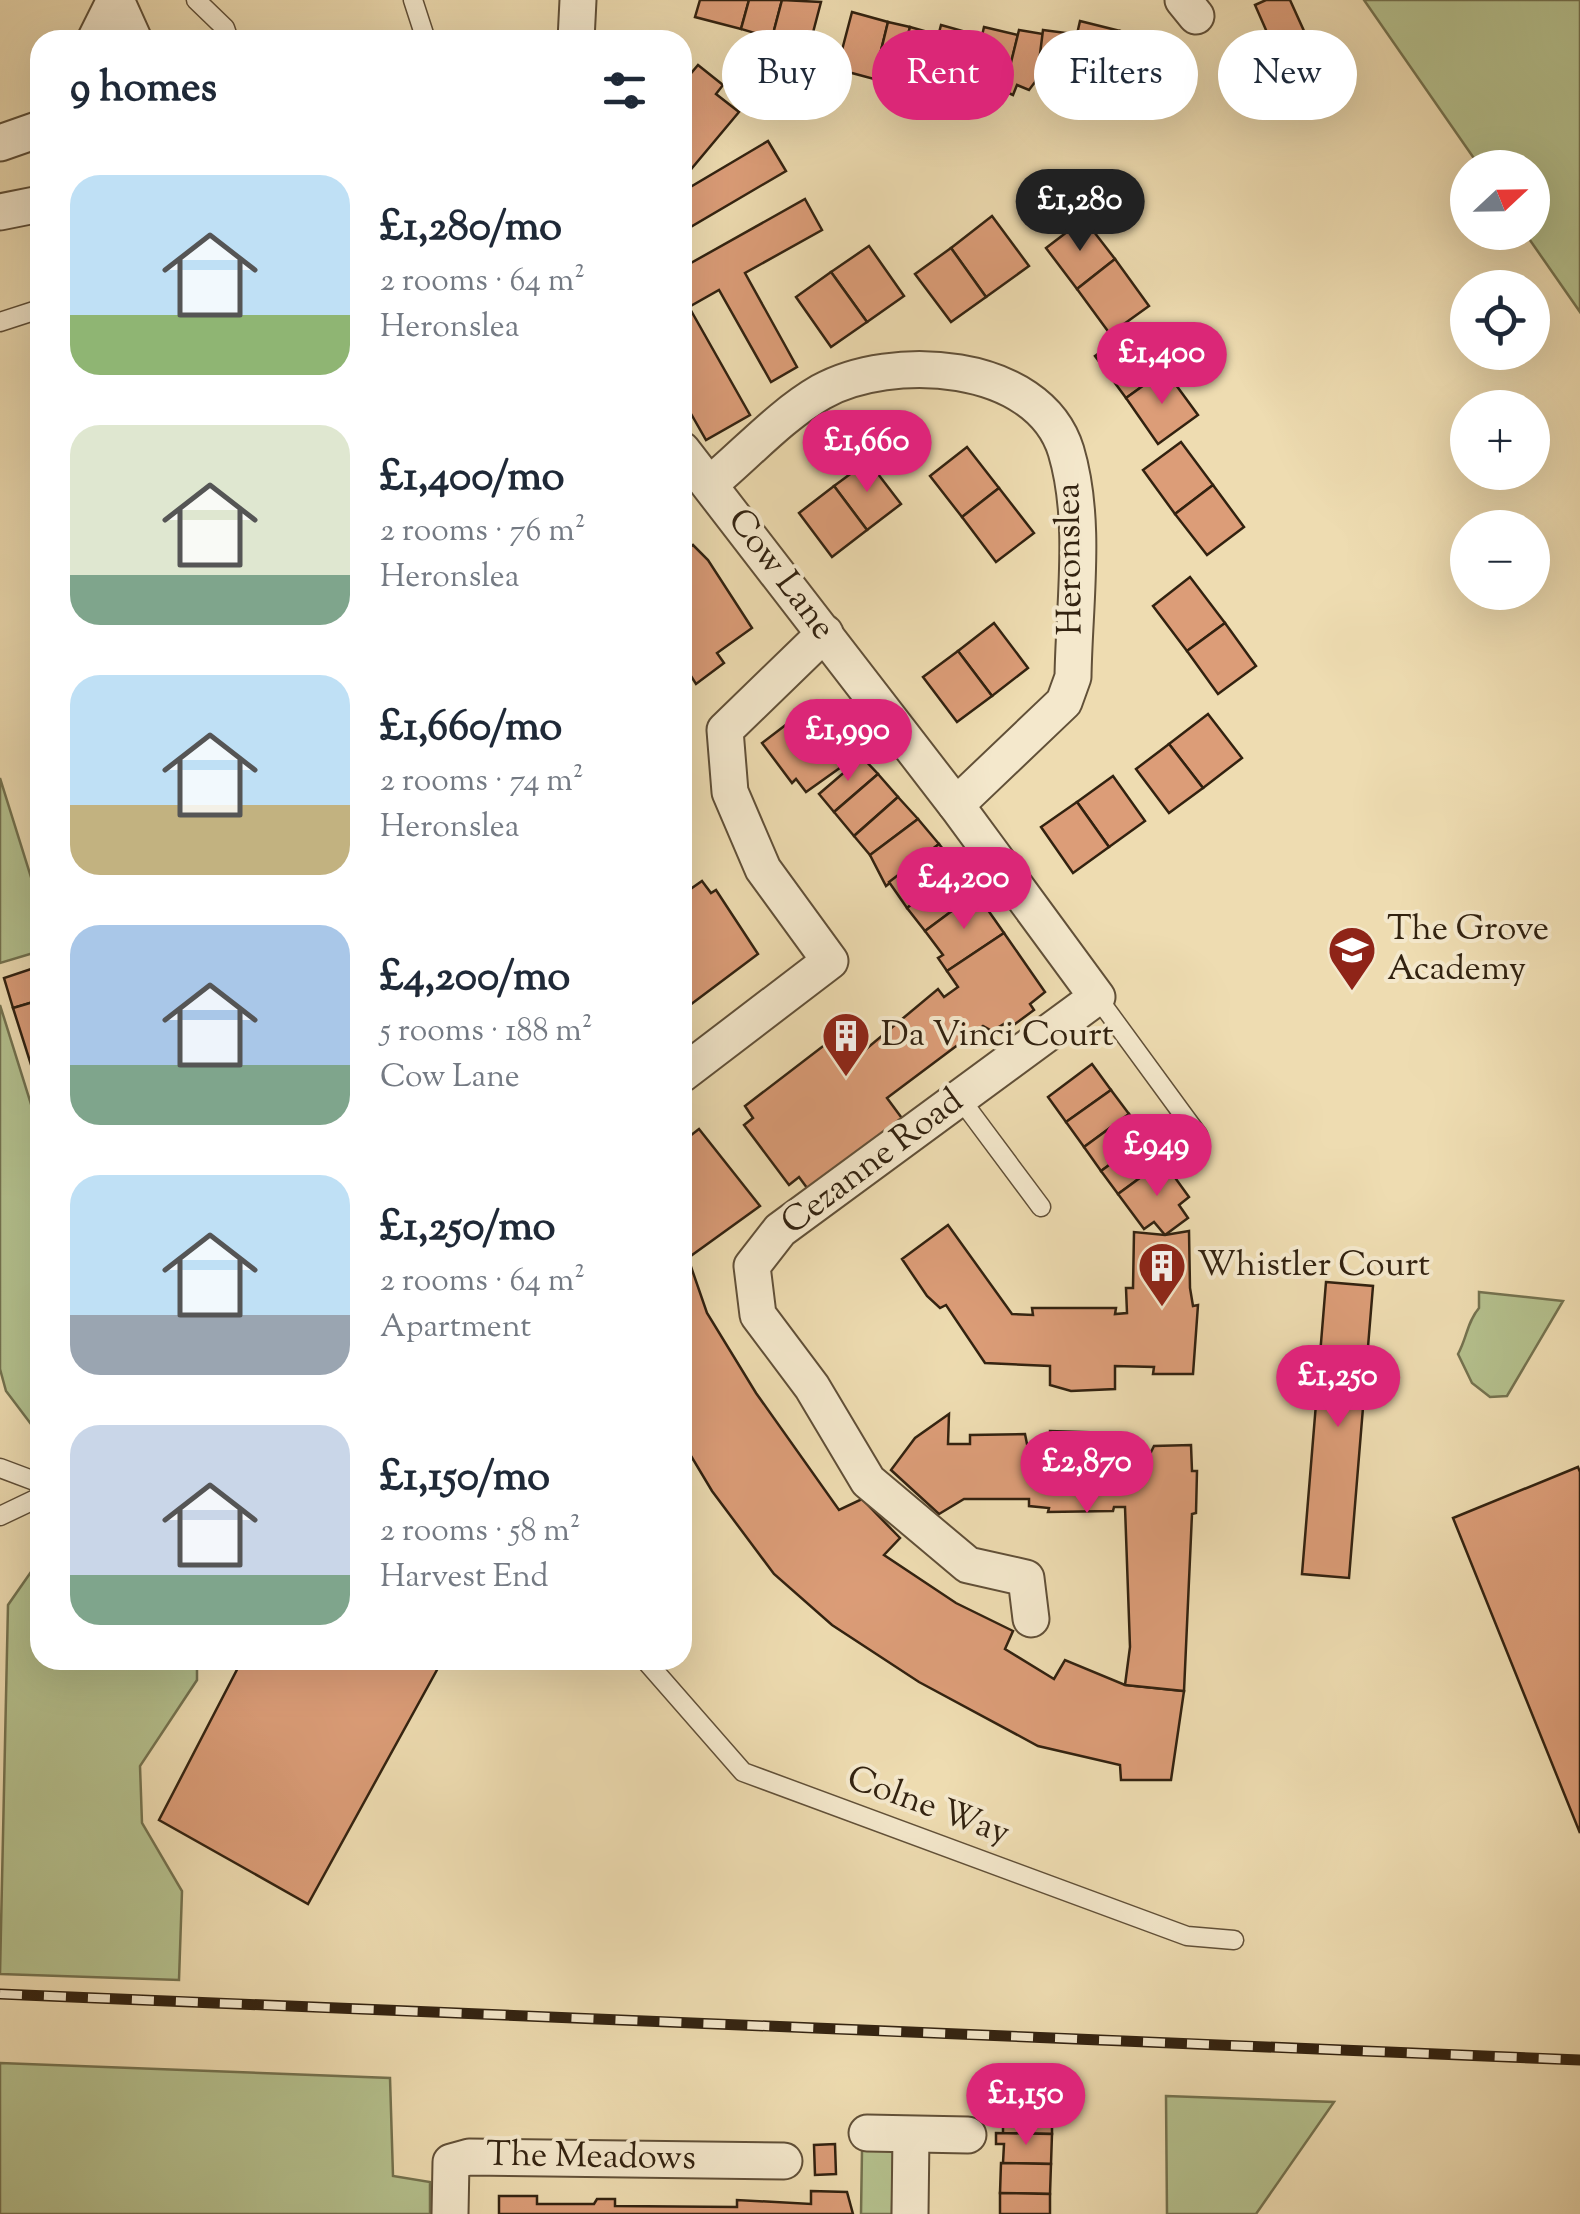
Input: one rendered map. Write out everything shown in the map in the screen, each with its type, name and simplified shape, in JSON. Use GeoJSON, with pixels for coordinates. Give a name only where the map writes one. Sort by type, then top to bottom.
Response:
{"type":"FeatureCollection","features":[{"type":"Feature","properties":{"kind":"street"},"geometry":{"type":"LineString","coordinates":[[100,30],[116,0]]}},
{"type":"Feature","properties":{"kind":"street"},"geometry":{"type":"LineString","coordinates":[[116,0],[130,30]]}},
{"type":"Feature","properties":{"kind":"street"},"geometry":{"type":"LineString","coordinates":[[576,30],[578,0]]}},
{"type":"Feature","properties":{"kind":"street"},"geometry":{"type":"LineString","coordinates":[[0,144],[30,133]]}},
{"type":"Feature","properties":{"kind":"street"},"geometry":{"type":"LineString","coordinates":[[0,212],[30,206]]}},
{"type":"Feature","properties":{"kind":"street","name":"Heronslea"},"geometry":{"type":"LineString","coordinates":[[710,484],[817,394],[837,384],[882,373],[958,372],[993,381],[1052,422],[1065,447],[1072,481],[1073,677],[1064,702],[956,805]]}},
{"type":"Feature","properties":{"kind":"street","name":"Cow Lane"},"geometry":{"type":"LineString","coordinates":[[692,462],[956,805],[1097,997]]}},
{"type":"Feature","properties":{"kind":"street"},"geometry":{"type":"LineString","coordinates":[[692,1066],[830,960],[763,869],[730,792],[726,730],[824,633]]}},
{"type":"Feature","properties":{"kind":"street","name":"Cezanne Road"},"geometry":{"type":"LineString","coordinates":[[1031,1619],[1026,1578],[968,1565],[868,1482],[812,1387],[758,1315],[752,1266],[780,1230],[1097,997]]}},
{"type":"Feature","properties":{"kind":"street"},"geometry":{"type":"LineString","coordinates":[[867,2134],[968,2135]]}},
{"type":"Feature","properties":{"kind":"street"},"geometry":{"type":"LineString","coordinates":[[910,2214],[911,2135]]}},
{"type":"Feature","properties":{"kind":"street","name":"The Meadows"},"geometry":{"type":"LineString","coordinates":[[450,2214],[451,2162],[469,2156],[784,2161]]}},
{"type":"Feature","properties":{"kind":"lane"},"geometry":{"type":"LineString","coordinates":[[196,0],[225,30]]}},
{"type":"Feature","properties":{"kind":"lane"},"geometry":{"type":"LineString","coordinates":[[412,0],[422,30]]}},
{"type":"Feature","properties":{"kind":"lane"},"geometry":{"type":"LineString","coordinates":[[0,322],[30,312]]}},
{"type":"Feature","properties":{"kind":"lane","name":"Cow Lane"},"geometry":{"type":"LineString","coordinates":[[1097,997],[1198,1134]]}},
{"type":"Feature","properties":{"kind":"lane"},"geometry":{"type":"LineString","coordinates":[[960,1097],[1042,1207]]}},
{"type":"Feature","properties":{"kind":"lane"},"geometry":{"type":"LineString","coordinates":[[0,1468],[30,1479]]}},
{"type":"Feature","properties":{"kind":"lane"},"geometry":{"type":"LineString","coordinates":[[0,1516],[30,1502]]}},
{"type":"Feature","properties":{"kind":"lane","name":"Colne Way"},"geometry":{"type":"LineString","coordinates":[[654,1670],[743,1772],[1187,1936],[1234,1940]]}},
{"type":"Feature","properties":{"kind":"green space"},"geometry":{"type":"Polygon","coordinates":[[[1364,0],[1580,0],[1580,312],[1537,250],[1550,250],[1550,150],[1468,150],[1364,0]]]}},
{"type":"Feature","properties":{"kind":"green space"},"geometry":{"type":"Polygon","coordinates":[[[0,778],[30,874],[30,954],[0,963],[0,778]]]}},
{"type":"Feature","properties":{"kind":"green space"},"geometry":{"type":"Polygon","coordinates":[[[0,1005],[30,1101],[30,1423],[6,1391],[0,1369],[0,1005]]]}},
{"type":"Feature","properties":{"kind":"green space"},"geometry":{"type":"Polygon","coordinates":[[[1479,1292],[1563,1301],[1507,1396],[1490,1397],[1472,1383],[1458,1354],[1479,1308],[1479,1292]]]}},
{"type":"Feature","properties":{"kind":"green space"},"geometry":{"type":"Polygon","coordinates":[[[30,1573],[30,1670],[197,1670],[197,1680],[140,1766],[142,1823],[182,1891],[179,1980],[0,1974],[8,1605],[30,1573]]]}},
{"type":"Feature","properties":{"kind":"green space"},"geometry":{"type":"Polygon","coordinates":[[[0,2063],[390,2078],[393,2176],[430,2182],[430,2214],[0,2214],[0,2063]]]}},
{"type":"Feature","properties":{"kind":"green space"},"geometry":{"type":"Polygon","coordinates":[[[1166,2096],[1334,2102],[1256,2214],[1167,2214],[1166,2096]]]}},
{"type":"Feature","properties":{"kind":"green space"},"geometry":{"type":"Polygon","coordinates":[[[862,2150],[893,2151],[892,2214],[861,2214],[862,2150]]]}},
{"type":"Feature","properties":{"kind":"building"},"geometry":{"type":"Polygon","coordinates":[[[700,0],[749,0],[741,29],[695,17],[700,0]]]}},
{"type":"Feature","properties":{"kind":"building"},"geometry":{"type":"Polygon","coordinates":[[[749,0],[782,0],[774,30],[741,29],[749,0]]]}},
{"type":"Feature","properties":{"kind":"building"},"geometry":{"type":"Polygon","coordinates":[[[782,0],[821,2],[814,30],[774,30],[782,0]]]}},
{"type":"Feature","properties":{"kind":"building"},"geometry":{"type":"Polygon","coordinates":[[[1266,0],[1290,0],[1304,30],[1266,30],[1255,5],[1266,0]]]}},
{"type":"Feature","properties":{"kind":"building"},"geometry":{"type":"Polygon","coordinates":[[[852,12],[888,22],[886,30],[872,30],[872,78],[852,73],[852,30],[847,30],[852,12]]]}},
{"type":"Feature","properties":{"kind":"building"},"geometry":{"type":"Polygon","coordinates":[[[1080,21],[1116,30],[1078,30],[1080,21]]]}},
{"type":"Feature","properties":{"kind":"building"},"geometry":{"type":"Polygon","coordinates":[[[888,22],[910,27],[909,30],[886,30],[888,22]]]}},
{"type":"Feature","properties":{"kind":"building"},"geometry":{"type":"Polygon","coordinates":[[[1019,30],[1034,32],[1034,83],[1029,90],[1017,85],[1014,92],[1014,50],[1019,30]]]}},
{"type":"Feature","properties":{"kind":"building"},"geometry":{"type":"Polygon","coordinates":[[[698,65],[722,84],[716,94],[722,99],[722,120],[732,120],[692,168],[692,72],[698,65]]]}},
{"type":"Feature","properties":{"kind":"building"},"geometry":{"type":"Polygon","coordinates":[[[768,141],[786,171],[692,226],[692,186],[768,141]]]}},
{"type":"Feature","properties":{"kind":"building"},"geometry":{"type":"Polygon","coordinates":[[[805,199],[822,230],[745,273],[797,367],[771,382],[719,290],[692,305],[692,262],[805,199]]]}},
{"type":"Feature","properties":{"kind":"building"},"geometry":{"type":"Polygon","coordinates":[[[992,216],[1029,266],[986,297],[951,248],[992,216]]]}},
{"type":"Feature","properties":{"kind":"building"},"geometry":{"type":"Polygon","coordinates":[[[1084,219],[1115,259],[1077,289],[1046,248],[1084,219]]]}},
{"type":"Feature","properties":{"kind":"building"},"geometry":{"type":"Polygon","coordinates":[[[869,246],[904,296],[867,322],[831,272],[869,246]]]}},
{"type":"Feature","properties":{"kind":"building"},"geometry":{"type":"Polygon","coordinates":[[[951,248],[986,297],[951,322],[915,274],[951,248]]]}},
{"type":"Feature","properties":{"kind":"building"},"geometry":{"type":"Polygon","coordinates":[[[1115,259],[1149,306],[1110,334],[1077,289],[1115,259]]]}},
{"type":"Feature","properties":{"kind":"building"},"geometry":{"type":"Polygon","coordinates":[[[831,272],[867,322],[831,347],[796,297],[831,272]]]}},
{"type":"Feature","properties":{"kind":"building"},"geometry":{"type":"Polygon","coordinates":[[[692,312],[750,415],[706,440],[692,416],[692,312]]]}},
{"type":"Feature","properties":{"kind":"building"},"geometry":{"type":"Polygon","coordinates":[[[1135,327],[1165,370],[1126,398],[1095,356],[1135,327]]]}},
{"type":"Feature","properties":{"kind":"building"},"geometry":{"type":"Polygon","coordinates":[[[1165,370],[1198,415],[1158,444],[1126,398],[1165,370]]]}},
{"type":"Feature","properties":{"kind":"building"},"geometry":{"type":"Polygon","coordinates":[[[1181,442],[1213,485],[1175,514],[1143,470],[1181,442]]]}},
{"type":"Feature","properties":{"kind":"building"},"geometry":{"type":"Polygon","coordinates":[[[967,447],[999,488],[962,517],[930,476],[967,447]]]}},
{"type":"Feature","properties":{"kind":"building"},"geometry":{"type":"Polygon","coordinates":[[[868,461],[901,504],[867,530],[834,486],[868,461]]]}},
{"type":"Feature","properties":{"kind":"building"},"geometry":{"type":"Polygon","coordinates":[[[1213,485],[1244,527],[1207,555],[1175,514],[1213,485]]]}},
{"type":"Feature","properties":{"kind":"building"},"geometry":{"type":"Polygon","coordinates":[[[834,486],[867,530],[832,557],[799,513],[834,486]]]}},
{"type":"Feature","properties":{"kind":"building"},"geometry":{"type":"Polygon","coordinates":[[[999,488],[1034,533],[996,562],[962,517],[999,488]]]}},
{"type":"Feature","properties":{"kind":"building"},"geometry":{"type":"Polygon","coordinates":[[[692,546],[708,560],[752,628],[717,653],[724,663],[696,684],[692,678],[692,546]]]}},
{"type":"Feature","properties":{"kind":"building"},"geometry":{"type":"Polygon","coordinates":[[[1190,577],[1225,623],[1187,651],[1153,606],[1190,577]]]}},
{"type":"Feature","properties":{"kind":"building"},"geometry":{"type":"Polygon","coordinates":[[[994,623],[1028,668],[992,696],[958,651],[994,623]]]}},
{"type":"Feature","properties":{"kind":"building"},"geometry":{"type":"Polygon","coordinates":[[[1225,623],[1256,666],[1218,694],[1187,651],[1225,623]]]}},
{"type":"Feature","properties":{"kind":"building"},"geometry":{"type":"Polygon","coordinates":[[[958,651],[992,696],[957,722],[923,677],[958,651]]]}},
{"type":"Feature","properties":{"kind":"building"},"geometry":{"type":"Polygon","coordinates":[[[817,701],[853,749],[846,754],[851,760],[806,792],[796,779],[792,783],[762,743],[817,701]]]}},
{"type":"Feature","properties":{"kind":"building"},"geometry":{"type":"Polygon","coordinates":[[[1208,714],[1242,758],[1203,788],[1169,744],[1208,714]]]}},
{"type":"Feature","properties":{"kind":"building"},"geometry":{"type":"Polygon","coordinates":[[[1169,744],[1203,788],[1169,813],[1136,769],[1169,744]]]}},
{"type":"Feature","properties":{"kind":"building"},"geometry":{"type":"Polygon","coordinates":[[[862,757],[878,774],[834,812],[819,794],[862,757]]]}},
{"type":"Feature","properties":{"kind":"building"},"geometry":{"type":"Polygon","coordinates":[[[878,774],[898,797],[854,836],[834,812],[878,774]]]}},
{"type":"Feature","properties":{"kind":"building"},"geometry":{"type":"Polygon","coordinates":[[[1113,776],[1145,821],[1109,847],[1077,802],[1113,776]]]}},
{"type":"Feature","properties":{"kind":"building"},"geometry":{"type":"Polygon","coordinates":[[[898,797],[918,819],[870,855],[854,836],[898,797]]]}},
{"type":"Feature","properties":{"kind":"building"},"geometry":{"type":"Polygon","coordinates":[[[1077,802],[1109,847],[1073,873],[1041,827],[1077,802]]]}},
{"type":"Feature","properties":{"kind":"building"},"geometry":{"type":"Polygon","coordinates":[[[918,819],[939,844],[886,886],[870,855],[918,819]]]}},
{"type":"Feature","properties":{"kind":"building"},"geometry":{"type":"Polygon","coordinates":[[[939,844],[959,869],[907,908],[889,882],[939,844]]]}},
{"type":"Feature","properties":{"kind":"building"},"geometry":{"type":"Polygon","coordinates":[[[959,869],[976,893],[925,931],[907,908],[959,869]]]}},
{"type":"Feature","properties":{"kind":"building"},"geometry":{"type":"Polygon","coordinates":[[[702,881],[711,893],[716,890],[758,954],[692,1004],[692,888],[702,881]]]}},
{"type":"Feature","properties":{"kind":"building"},"geometry":{"type":"Polygon","coordinates":[[[976,893],[1004,933],[947,971],[938,958],[943,955],[925,931],[976,893]]]}},
{"type":"Feature","properties":{"kind":"building","name":"Da Vinci Court"},"geometry":{"type":"Polygon","coordinates":[[[1004,933],[1045,992],[1030,1004],[1034,1010],[1015,1024],[1009,1021],[992,1031],[983,1026],[887,1098],[904,1121],[810,1192],[799,1177],[789,1185],[744,1125],[753,1118],[745,1106],[835,1037],[853,1060],[938,989],[944,997],[958,987],[947,971],[1004,933]]]}},
{"type":"Feature","properties":{"kind":"building"},"geometry":{"type":"Polygon","coordinates":[[[30,969],[30,1003],[13,1008],[4,978],[30,969]]]}},
{"type":"Feature","properties":{"kind":"building"},"geometry":{"type":"Polygon","coordinates":[[[30,1003],[30,1062],[13,1008],[30,1003]]]}},
{"type":"Feature","properties":{"kind":"building"},"geometry":{"type":"Polygon","coordinates":[[[1092,1064],[1111,1090],[1066,1122],[1048,1097],[1092,1064]]]}},
{"type":"Feature","properties":{"kind":"building"},"geometry":{"type":"Polygon","coordinates":[[[1111,1090],[1129,1114],[1084,1147],[1066,1122],[1111,1090]]]}},
{"type":"Feature","properties":{"kind":"building"},"geometry":{"type":"Polygon","coordinates":[[[1129,1114],[1146,1138],[1101,1171],[1084,1147],[1129,1114]]]}},
{"type":"Feature","properties":{"kind":"building"},"geometry":{"type":"Polygon","coordinates":[[[699,1129],[760,1206],[692,1255],[692,1134],[699,1129]]]}},
{"type":"Feature","properties":{"kind":"building"},"geometry":{"type":"Polygon","coordinates":[[[1146,1138],[1163,1161],[1118,1194],[1101,1171],[1146,1138]]]}},
{"type":"Feature","properties":{"kind":"building"},"geometry":{"type":"Polygon","coordinates":[[[1163,1161],[1189,1197],[1179,1205],[1188,1218],[1165,1235],[1154,1222],[1144,1229],[1118,1194],[1163,1161]]]}},
{"type":"Feature","properties":{"kind":"building","name":"Whistler Court"},"geometry":{"type":"Polygon","coordinates":[[[948,1225],[1012,1314],[1033,1315],[1032,1308],[1116,1308],[1115,1314],[1127,1313],[1126,1288],[1133,1288],[1134,1232],[1165,1235],[1189,1231],[1190,1288],[1193,1306],[1198,1305],[1193,1374],[1153,1374],[1154,1367],[1115,1366],[1115,1389],[1071,1391],[1050,1385],[1050,1366],[985,1363],[946,1305],[940,1308],[927,1296],[902,1259],[948,1225]]]}},
{"type":"Feature","properties":{"kind":"building"},"geometry":{"type":"Polygon","coordinates":[[[692,1270],[707,1313],[756,1393],[839,1510],[862,1499],[900,1538],[884,1555],[956,1603],[1013,1631],[1005,1649],[1054,1679],[1065,1660],[1125,1685],[1184,1691],[1171,1780],[1121,1780],[1120,1765],[1038,1746],[919,1682],[832,1625],[774,1574],[692,1458],[692,1270]]]}},
{"type":"Feature","properties":{"kind":"building"},"geometry":{"type":"Polygon","coordinates":[[[1326,1282],[1373,1286],[1349,1578],[1302,1574],[1326,1282]]]}},
{"type":"Feature","properties":{"kind":"building"},"geometry":{"type":"Polygon","coordinates":[[[949,1414],[948,1444],[970,1444],[970,1435],[1025,1434],[1027,1444],[1049,1447],[1050,1431],[1114,1433],[1115,1452],[1151,1452],[1154,1446],[1191,1445],[1192,1471],[1197,1471],[1196,1513],[1192,1514],[1184,1691],[1125,1685],[1130,1647],[1125,1507],[1114,1507],[1113,1511],[1048,1512],[1049,1508],[1029,1506],[1029,1499],[964,1499],[939,1514],[891,1470],[915,1438],[949,1414]]]}},
{"type":"Feature","properties":{"kind":"building"},"geometry":{"type":"Polygon","coordinates":[[[1578,1467],[1580,1472],[1580,1833],[1453,1518],[1578,1467]]]}},
{"type":"Feature","properties":{"kind":"building"},"geometry":{"type":"Polygon","coordinates":[[[237,1670],[437,1670],[308,1904],[159,1820],[237,1670]]]}},
{"type":"Feature","properties":{"kind":"building"},"geometry":{"type":"Polygon","coordinates":[[[997,2099],[1052,2101],[1052,2134],[1003,2133],[1003,2115],[997,2115],[997,2099]]]}},
{"type":"Feature","properties":{"kind":"building"},"geometry":{"type":"Polygon","coordinates":[[[996,2133],[1052,2134],[1051,2164],[1003,2163],[1004,2144],[996,2144],[996,2133]]]}},
{"type":"Feature","properties":{"kind":"building"},"geometry":{"type":"Polygon","coordinates":[[[835,2144],[836,2174],[815,2175],[814,2145],[835,2144]]]}},
{"type":"Feature","properties":{"kind":"building"},"geometry":{"type":"Polygon","coordinates":[[[1001,2163],[1051,2164],[1050,2194],[1000,2193],[1001,2163]]]}},
{"type":"Feature","properties":{"kind":"building"},"geometry":{"type":"Polygon","coordinates":[[[811,2191],[847,2192],[853,2214],[499,2214],[499,2196],[537,2196],[537,2204],[594,2204],[597,2199],[615,2199],[615,2206],[737,2207],[737,2200],[811,2204],[811,2191]]]}},
{"type":"Feature","properties":{"kind":"building"},"geometry":{"type":"Polygon","coordinates":[[[1000,2193],[1050,2194],[1050,2214],[1000,2214],[1000,2193]]]}},
{"type":"Feature","properties":{"kind":"railway"},"geometry":{"type":"LineString","coordinates":[[0,1994],[1580,2060]]}},
{"type":"Feature","properties":{"kind":"place","name":"The Grove Academy"},"geometry":{"type":"Point","coordinates":[1352,992]}},
{"type":"Feature","properties":{"kind":"place","name":"Da Vinci Court"},"geometry":{"type":"Point","coordinates":[846,1078]}},
{"type":"Feature","properties":{"kind":"place","name":"Whistler Court"},"geometry":{"type":"Point","coordinates":[1162,1308]}}]}
